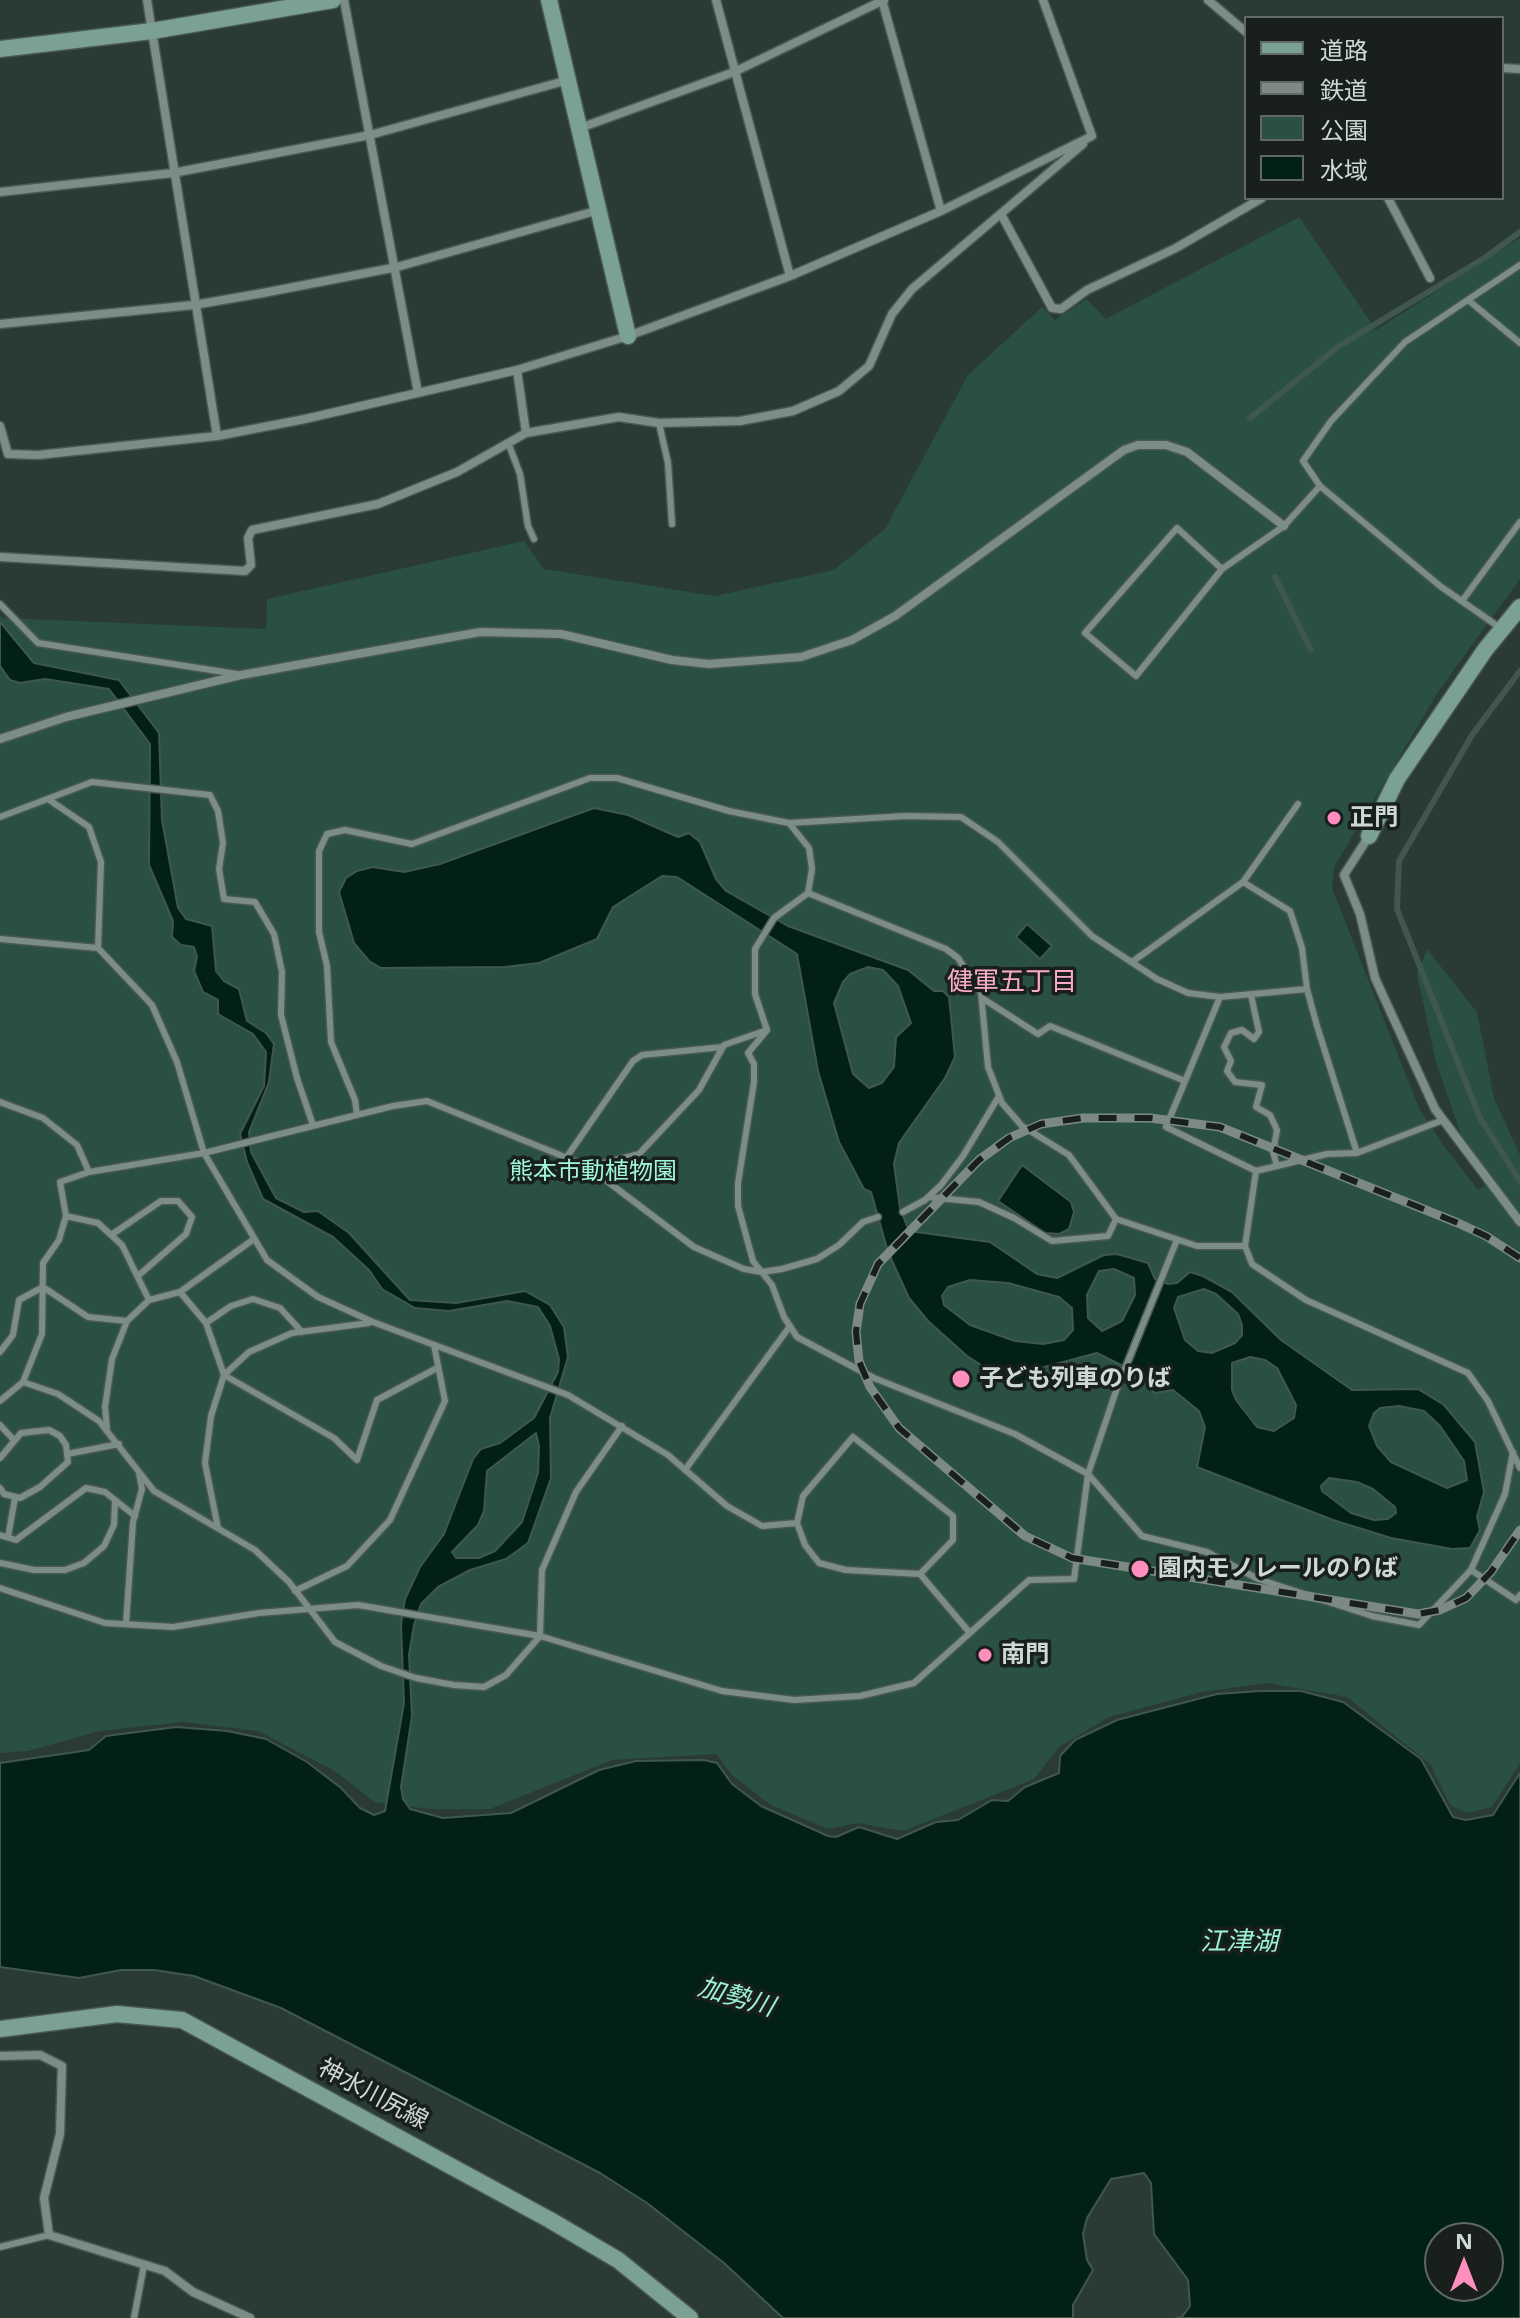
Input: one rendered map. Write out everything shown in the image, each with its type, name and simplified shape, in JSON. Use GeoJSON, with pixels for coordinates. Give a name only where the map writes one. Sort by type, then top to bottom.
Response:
{"type":"FeatureCollection","features":[{"type":"Feature","properties":{"kind":"street"},"geometry":{"type":"LineString","coordinates":[[147,0],[217,436]]}},
{"type":"Feature","properties":{"kind":"street"},"geometry":{"type":"LineString","coordinates":[[0,49],[152,31],[333,0]]}},
{"type":"Feature","properties":{"kind":"street"},"geometry":{"type":"LineString","coordinates":[[344,0],[397,267],[418,393]]}},
{"type":"Feature","properties":{"kind":"street"},"geometry":{"type":"LineString","coordinates":[[549,0],[628,336]]}},
{"type":"Feature","properties":{"kind":"street"},"geometry":{"type":"LineString","coordinates":[[716,0],[790,276]]}},
{"type":"Feature","properties":{"kind":"street"},"geometry":{"type":"LineString","coordinates":[[579,128],[734,72],[883,0],[941,211]]}},
{"type":"Feature","properties":{"kind":"street"},"geometry":{"type":"LineString","coordinates":[[1043,0],[1092,136]]}},
{"type":"Feature","properties":{"kind":"street"},"geometry":{"type":"LineString","coordinates":[[1208,0],[1244,30]]}},
{"type":"Feature","properties":{"kind":"street"},"geometry":{"type":"LineString","coordinates":[[0,192],[173,173],[370,135],[568,80]]}},
{"type":"Feature","properties":{"kind":"street"},"geometry":{"type":"LineString","coordinates":[[0,460],[8,454],[38,455],[217,436],[517,370],[628,336],[790,276],[941,211],[1092,136]]}},
{"type":"Feature","properties":{"kind":"street"},"geometry":{"type":"LineString","coordinates":[[0,557],[245,571],[251,565],[248,538],[252,530],[378,504],[457,472],[526,433],[619,417],[659,423],[740,421],[793,411],[839,391],[869,366],[892,314],[912,289],[1092,136]]}},
{"type":"Feature","properties":{"kind":"street"},"geometry":{"type":"LineString","coordinates":[[1001,214],[1052,308],[1061,309],[1087,290],[1176,248],[1259,200]]}},
{"type":"Feature","properties":{"kind":"street"},"geometry":{"type":"LineString","coordinates":[[1389,200],[1430,278]]}},
{"type":"Feature","properties":{"kind":"street"},"geometry":{"type":"LineString","coordinates":[[0,324],[194,305],[397,267],[599,210]]}},
{"type":"Feature","properties":{"kind":"street"},"geometry":{"type":"LineString","coordinates":[[517,370],[526,433]]}},
{"type":"Feature","properties":{"kind":"street"},"geometry":{"type":"LineString","coordinates":[[0,426],[8,454]]}},
{"type":"Feature","properties":{"kind":"street"},"geometry":{"type":"LineString","coordinates":[[0,739],[66,717],[241,675],[480,632],[561,634],[672,660],[709,664],[801,657],[852,640],[895,616],[1124,450],[1138,445],[1166,445],[1187,452],[1284,526]]}},
{"type":"Feature","properties":{"kind":"street"},"geometry":{"type":"LineString","coordinates":[[1520,607],[1397,779],[1369,836],[1344,875],[1360,914],[1375,978],[1403,1043],[1443,1120],[1520,1222]]}},
{"type":"Feature","properties":{"kind":"street","name":"神水川尻線"},"geometry":{"type":"LineString","coordinates":[[0,2029],[117,2014],[182,2020],[550,2220],[618,2260],[690,2318]]}},
{"type":"Feature","properties":{"kind":"street"},"geometry":{"type":"LineString","coordinates":[[0,2056],[40,2055],[62,2066],[60,2134],[44,2198],[49,2235],[165,2271],[193,2292],[250,2318]]}},
{"type":"Feature","properties":{"kind":"lane"},"geometry":{"type":"LineString","coordinates":[[1502,629],[1462,601],[1320,486],[1303,461],[1331,421],[1405,342],[1520,265]]}},
{"type":"Feature","properties":{"kind":"lane"},"geometry":{"type":"LineString","coordinates":[[1468,300],[1520,343]]}},
{"type":"Feature","properties":{"kind":"lane"},"geometry":{"type":"LineString","coordinates":[[659,423],[668,463],[672,524]]}},
{"type":"Feature","properties":{"kind":"lane"},"geometry":{"type":"LineString","coordinates":[[509,445],[520,474],[528,526],[534,539]]}},
{"type":"Feature","properties":{"kind":"lane"},"geometry":{"type":"LineString","coordinates":[[1222,569],[1177,528],[1085,633],[1136,676],[1222,569],[1284,526],[1320,486]]}},
{"type":"Feature","properties":{"kind":"lane"},"geometry":{"type":"LineString","coordinates":[[1462,601],[1520,522]]}},
{"type":"Feature","properties":{"kind":"lane"},"geometry":{"type":"LineString","coordinates":[[0,604],[38,643],[241,675]]}},
{"type":"Feature","properties":{"kind":"lane"},"geometry":{"type":"LineString","coordinates":[[357,1115],[355,1100],[331,1042],[327,966],[319,932],[319,851],[327,834],[345,830],[412,844],[590,778],[617,778],[729,811],[789,823],[905,816],[961,817],[998,842],[1092,936],[1157,979],[1188,993],[1220,997],[1307,989]]}},
{"type":"Feature","properties":{"kind":"lane"},"geometry":{"type":"LineString","coordinates":[[0,817],[92,782],[210,795],[218,811],[223,843],[219,869],[224,899],[255,902],[274,934],[282,972],[281,1015],[313,1125]]}},
{"type":"Feature","properties":{"kind":"lane"},"geometry":{"type":"LineString","coordinates":[[48,799],[89,827],[101,862],[98,948]]}},
{"type":"Feature","properties":{"kind":"lane"},"geometry":{"type":"LineString","coordinates":[[1132,962],[1243,882],[1298,804]]}},
{"type":"Feature","properties":{"kind":"lane"},"geometry":{"type":"LineString","coordinates":[[767,1030],[755,994],[755,949],[774,918],[808,893],[812,869],[809,848],[789,823]]}},
{"type":"Feature","properties":{"kind":"lane"},"geometry":{"type":"LineString","coordinates":[[1243,882],[1290,911],[1302,948],[1307,989],[1357,1153]]}},
{"type":"Feature","properties":{"kind":"lane"},"geometry":{"type":"LineString","coordinates":[[808,893],[946,949],[968,968],[982,998],[988,1067],[999,1096],[1022,1126],[1069,1155],[1116,1219],[1197,1246],[1245,1246]]}},
{"type":"Feature","properties":{"kind":"lane"},"geometry":{"type":"LineString","coordinates":[[0,939],[98,948],[152,1005],[177,1062],[204,1153],[267,1260],[318,1297],[373,1322],[565,1394],[622,1426],[685,1470],[727,1506],[762,1526],[797,1523]]}},
{"type":"Feature","properties":{"kind":"lane"},"geometry":{"type":"LineString","coordinates":[[1251,995],[1259,1032],[1254,1039],[1242,1030],[1231,1033],[1224,1047],[1231,1061],[1227,1071],[1235,1082],[1262,1085],[1256,1107],[1270,1115],[1277,1130],[1273,1152],[1277,1166]]}},
{"type":"Feature","properties":{"kind":"lane"},"geometry":{"type":"LineString","coordinates":[[1220,997],[1166,1127],[1256,1171],[1327,1154],[1357,1153],[1443,1120]]}},
{"type":"Feature","properties":{"kind":"lane"},"geometry":{"type":"LineString","coordinates":[[982,998],[1038,1034],[1050,1026],[1185,1081]]}},
{"type":"Feature","properties":{"kind":"lane"},"geometry":{"type":"LineString","coordinates":[[566,1158],[633,1061],[642,1055],[723,1047],[767,1030]]}},
{"type":"Feature","properties":{"kind":"lane"},"geometry":{"type":"LineString","coordinates":[[767,1030],[748,1053],[754,1064],[754,1082],[738,1183],[738,1206],[753,1261],[772,1285],[797,1337],[861,1372],[975,1415],[1088,1474],[1142,1536],[1207,1552],[1258,1579],[1372,1616],[1419,1625],[1471,1570],[1505,1494],[1513,1452]]}},
{"type":"Feature","properties":{"kind":"lane"},"geometry":{"type":"LineString","coordinates":[[588,1167],[639,1154],[699,1090],[723,1047]]}},
{"type":"Feature","properties":{"kind":"lane"},"geometry":{"type":"LineString","coordinates":[[903,1212],[928,1197],[963,1156],[999,1096]]}},
{"type":"Feature","properties":{"kind":"lane"},"geometry":{"type":"LineString","coordinates":[[0,1401],[23,1382],[42,1334],[43,1263],[59,1240],[66,1216],[60,1182],[89,1172],[204,1153],[357,1115],[427,1101],[588,1167],[694,1247],[744,1269],[762,1272],[817,1259],[863,1222],[878,1217]]}},
{"type":"Feature","properties":{"kind":"lane"},"geometry":{"type":"LineString","coordinates":[[0,1102],[43,1118],[77,1145],[89,1172]]}},
{"type":"Feature","properties":{"kind":"lane"},"geometry":{"type":"LineString","coordinates":[[1256,1171],[1245,1246],[1252,1264],[1306,1300],[1468,1373],[1488,1401],[1520,1468]]}},
{"type":"Feature","properties":{"kind":"lane"},"geometry":{"type":"LineString","coordinates":[[928,1197],[979,1202],[1052,1241],[1108,1236],[1116,1219]]}},
{"type":"Feature","properties":{"kind":"lane"},"geometry":{"type":"LineString","coordinates":[[111,1235],[161,1201],[178,1201],[192,1217],[186,1234],[139,1275]]}},
{"type":"Feature","properties":{"kind":"lane"},"geometry":{"type":"LineString","coordinates":[[66,1216],[98,1223],[111,1235],[139,1275],[149,1300]]}},
{"type":"Feature","properties":{"kind":"lane"},"geometry":{"type":"LineString","coordinates":[[107,1430],[105,1407],[112,1359],[127,1321],[149,1300],[180,1292],[254,1239]]}},
{"type":"Feature","properties":{"kind":"lane"},"geometry":{"type":"LineString","coordinates":[[0,1588],[105,1623],[173,1627],[306,1608],[358,1605],[540,1636],[722,1691],[794,1700],[860,1696],[914,1683],[1029,1580],[1074,1579],[1088,1474],[1116,1391],[1177,1240]]}},
{"type":"Feature","properties":{"kind":"lane"},"geometry":{"type":"LineString","coordinates":[[43,1287],[88,1317],[127,1321]]}},
{"type":"Feature","properties":{"kind":"lane"},"geometry":{"type":"LineString","coordinates":[[0,1352],[13,1335],[19,1300],[43,1287]]}},
{"type":"Feature","properties":{"kind":"lane"},"geometry":{"type":"LineString","coordinates":[[180,1292],[206,1323],[224,1375],[334,1438],[357,1460],[377,1400],[437,1368]]}},
{"type":"Feature","properties":{"kind":"lane"},"geometry":{"type":"LineString","coordinates":[[206,1323],[231,1306],[253,1299],[280,1308],[302,1332]]}},
{"type":"Feature","properties":{"kind":"lane"},"geometry":{"type":"LineString","coordinates":[[218,1528],[205,1463],[211,1416],[224,1375],[249,1352],[302,1332],[373,1322]]}},
{"type":"Feature","properties":{"kind":"lane"},"geometry":{"type":"LineString","coordinates":[[685,1470],[790,1326]]}},
{"type":"Feature","properties":{"kind":"lane"},"geometry":{"type":"LineString","coordinates":[[295,1591],[347,1566],[390,1520],[445,1401],[434,1345]]}},
{"type":"Feature","properties":{"kind":"lane"},"geometry":{"type":"LineString","coordinates":[[23,1382],[58,1394],[107,1430],[154,1491],[255,1550],[295,1591],[335,1642],[416,1678],[484,1687],[506,1675],[540,1636],[542,1570],[576,1492],[622,1426]]}},
{"type":"Feature","properties":{"kind":"lane"},"geometry":{"type":"LineString","coordinates":[[0,1425],[14,1440]]}},
{"type":"Feature","properties":{"kind":"lane"},"geometry":{"type":"LineString","coordinates":[[0,1458],[21,1433],[49,1430],[60,1436],[68,1462],[40,1487],[15,1498],[4,1494],[0,1488]]}},
{"type":"Feature","properties":{"kind":"lane"},"geometry":{"type":"LineString","coordinates":[[920,1574],[953,1540],[953,1516],[853,1437],[803,1496],[797,1523],[805,1545],[819,1563],[846,1570],[920,1574],[970,1633]]}},
{"type":"Feature","properties":{"kind":"lane"},"geometry":{"type":"LineString","coordinates":[[67,1454],[119,1444]]}},
{"type":"Feature","properties":{"kind":"lane"},"geometry":{"type":"LineString","coordinates":[[126,1624],[135,1516],[142,1489],[139,1469]]}},
{"type":"Feature","properties":{"kind":"lane"},"geometry":{"type":"LineString","coordinates":[[0,1535],[16,1540],[86,1488],[105,1492],[135,1516]]}},
{"type":"Feature","properties":{"kind":"lane"},"geometry":{"type":"LineString","coordinates":[[8,1537],[15,1498]]}},
{"type":"Feature","properties":{"kind":"lane"},"geometry":{"type":"LineString","coordinates":[[0,1563],[34,1570],[65,1570],[84,1563],[104,1546],[114,1525],[115,1500]]}},
{"type":"Feature","properties":{"kind":"lane"},"geometry":{"type":"LineString","coordinates":[[1471,1570],[1516,1600],[1520,1595]]}},
{"type":"Feature","properties":{"kind":"lane"},"geometry":{"type":"LineString","coordinates":[[0,2247],[49,2235]]}},
{"type":"Feature","properties":{"kind":"lane"},"geometry":{"type":"LineString","coordinates":[[134,2318],[144,2265]]}},
{"type":"Feature","properties":{"kind":"green space","name":"熊本市動植物園"},"geometry":{"type":"Polygon","coordinates":[[[1299,217],[1376,330],[1520,238],[1520,579],[1440,689],[1334,867],[1332,888],[1419,1108],[1441,1142],[1478,1190],[1485,1186],[1468,1155],[1436,1062],[1417,974],[1427,949],[1477,1012],[1494,1098],[1520,1155],[1520,1763],[1492,1807],[1467,1813],[1450,1805],[1430,1764],[1347,1697],[1267,1683],[1202,1692],[1109,1717],[1059,1747],[1034,1779],[903,1831],[858,1823],[828,1829],[771,1805],[732,1775],[716,1754],[612,1760],[490,1809],[430,1809],[375,1802],[333,1770],[258,1731],[182,1722],[100,1731],[28,1751],[0,1753],[0,615],[3,618],[266,629],[267,599],[524,541],[544,569],[715,596],[834,570],[885,529],[968,375],[1042,307],[1055,320],[1087,299],[1106,319],[1299,217]]]}},
{"type":"Feature","properties":{"kind":"water","name":"江津湖"},"geometry":{"type":"Polygon","coordinates":[[[0,622],[34,663],[119,680],[159,733],[162,820],[178,908],[186,919],[212,926],[216,971],[224,981],[239,989],[247,1021],[266,1033],[274,1044],[269,1082],[249,1132],[251,1152],[276,1198],[304,1212],[318,1211],[349,1233],[410,1300],[456,1303],[525,1291],[550,1305],[564,1327],[568,1357],[550,1418],[551,1478],[528,1543],[506,1559],[470,1570],[438,1587],[421,1604],[414,1625],[409,1655],[412,1716],[401,1787],[403,1799],[410,1809],[443,1818],[511,1813],[599,1770],[636,1761],[704,1760],[717,1763],[732,1784],[761,1806],[828,1836],[836,1837],[859,1827],[897,1839],[936,1822],[958,1820],[992,1800],[1008,1801],[1025,1787],[1059,1773],[1060,1756],[1075,1740],[1117,1720],[1217,1694],[1260,1691],[1301,1691],[1343,1702],[1421,1759],[1453,1817],[1466,1820],[1493,1815],[1520,1773],[1520,2318],[1176,2318],[1182,2317],[1190,2306],[1188,2280],[1154,2234],[1151,2183],[1144,2173],[1111,2179],[1087,2218],[1083,2234],[1087,2260],[1093,2270],[1073,2305],[1073,2318],[783,2318],[724,2263],[647,2203],[600,2173],[281,2008],[194,1976],[154,1970],[121,1970],[79,1978],[0,1967],[0,1763],[89,1750],[106,1736],[176,1727],[227,1731],[266,1739],[307,1762],[341,1788],[360,1808],[374,1815],[385,1811],[404,1703],[401,1624],[405,1599],[420,1567],[444,1534],[473,1459],[481,1449],[500,1443],[534,1418],[558,1372],[559,1359],[550,1326],[538,1307],[507,1301],[449,1311],[415,1308],[382,1289],[369,1270],[333,1237],[263,1199],[247,1162],[240,1134],[264,1086],[266,1052],[253,1034],[218,1014],[218,1000],[203,992],[194,971],[197,957],[194,947],[181,945],[172,937],[173,921],[149,865],[150,744],[109,689],[45,679],[20,683],[10,680],[0,666],[0,622]],[[536,1433],[487,1471],[484,1511],[478,1525],[452,1552],[456,1558],[479,1558],[495,1551],[522,1522],[538,1473],[536,1433]]]}},
{"type":"Feature","properties":{"kind":"water"},"geometry":{"type":"Polygon","coordinates":[[[594,808],[628,815],[678,837],[689,833],[700,842],[716,879],[726,891],[788,926],[908,970],[934,991],[943,991],[949,997],[955,1057],[945,1078],[899,1143],[894,1164],[900,1208],[909,1231],[990,1242],[1037,1274],[1057,1278],[1104,1255],[1117,1254],[1148,1263],[1155,1279],[1168,1284],[1177,1283],[1190,1272],[1203,1276],[1232,1292],[1281,1340],[1352,1390],[1418,1389],[1444,1405],[1475,1442],[1484,1492],[1477,1517],[1480,1530],[1470,1548],[1452,1549],[1391,1538],[1333,1520],[1197,1467],[1205,1427],[1199,1411],[1173,1390],[1155,1393],[1135,1372],[1097,1353],[1033,1370],[1020,1390],[967,1356],[928,1321],[909,1298],[888,1252],[871,1192],[864,1189],[839,1142],[818,1071],[797,954],[677,877],[662,876],[613,907],[597,939],[539,963],[505,967],[381,968],[369,961],[354,943],[339,892],[346,878],[373,867],[404,872],[440,864],[594,808]],[[868,967],[850,974],[834,1003],[853,1074],[869,1088],[882,1083],[894,1067],[896,1037],[911,1023],[898,986],[883,970],[868,967]],[[1114,1269],[1099,1271],[1087,1295],[1088,1318],[1102,1331],[1122,1321],[1135,1295],[1134,1278],[1114,1269]],[[970,1280],[948,1287],[942,1296],[944,1305],[970,1325],[1015,1341],[1043,1344],[1064,1340],[1073,1330],[1072,1308],[1059,1297],[1008,1283],[970,1280]],[[1204,1289],[1178,1297],[1174,1308],[1185,1340],[1198,1351],[1212,1353],[1235,1343],[1242,1335],[1238,1314],[1216,1294],[1204,1289]],[[1250,1357],[1232,1363],[1232,1390],[1257,1427],[1274,1431],[1294,1418],[1296,1405],[1277,1368],[1265,1360],[1250,1357]],[[1399,1406],[1380,1408],[1374,1413],[1369,1426],[1377,1446],[1391,1462],[1447,1488],[1467,1480],[1464,1461],[1440,1426],[1424,1411],[1399,1406]],[[1329,1478],[1321,1486],[1322,1491],[1351,1513],[1374,1520],[1388,1519],[1396,1513],[1395,1507],[1373,1489],[1357,1482],[1329,1478]]]}},
{"type":"Feature","properties":{"kind":"water"},"geometry":{"type":"Polygon","coordinates":[[[1027,924],[1052,946],[1040,959],[1016,937],[1027,924]]]}},
{"type":"Feature","properties":{"kind":"water"},"geometry":{"type":"Polygon","coordinates":[[[1022,1165],[1071,1202],[1074,1212],[1069,1229],[1059,1234],[1045,1233],[998,1201],[1022,1165]]]}},
{"type":"Feature","properties":{"kind":"waterway"},"geometry":{"type":"LineString","coordinates":[[1250,418],[1339,346],[1486,257],[1520,232]]}},
{"type":"Feature","properties":{"kind":"waterway"},"geometry":{"type":"LineString","coordinates":[[1275,577],[1311,650]]}},
{"type":"Feature","properties":{"kind":"waterway"},"geometry":{"type":"LineString","coordinates":[[1520,671],[1472,735],[1399,861],[1397,909],[1480,1118],[1520,1181]]}},
{"type":"Feature","properties":{"kind":"railway"},"geometry":{"type":"LineString","coordinates":[[1520,1258],[1486,1236],[1458,1223],[1220,1127],[1150,1118],[1083,1118],[1041,1124],[1009,1138],[979,1160],[878,1264],[860,1304],[856,1332],[859,1361],[870,1387],[899,1428],[1025,1536],[1072,1558],[1418,1614],[1440,1610],[1466,1598],[1491,1572],[1520,1530]]}},
{"type":"Feature","properties":{"kind":"place","name":"正門"},"geometry":{"type":"Point","coordinates":[1334,818]}},
{"type":"Feature","properties":{"kind":"place","name":"子ども列車のりば"},"geometry":{"type":"Point","coordinates":[961,1379]}},
{"type":"Feature","properties":{"kind":"place","name":"園内モノレールのりば"},"geometry":{"type":"Point","coordinates":[1140,1569]}},
{"type":"Feature","properties":{"kind":"place","name":"南門"},"geometry":{"type":"Point","coordinates":[985,1655]}},
{"type":"Feature","properties":{"kind":"district","name":"健軍五丁目"},"geometry":{"type":"Point","coordinates":[1012,983]}},
{"type":"Feature","properties":{"kind":"water label","name":"加勢川"},"geometry":{"type":"Point","coordinates":[736,1998]}}]}
